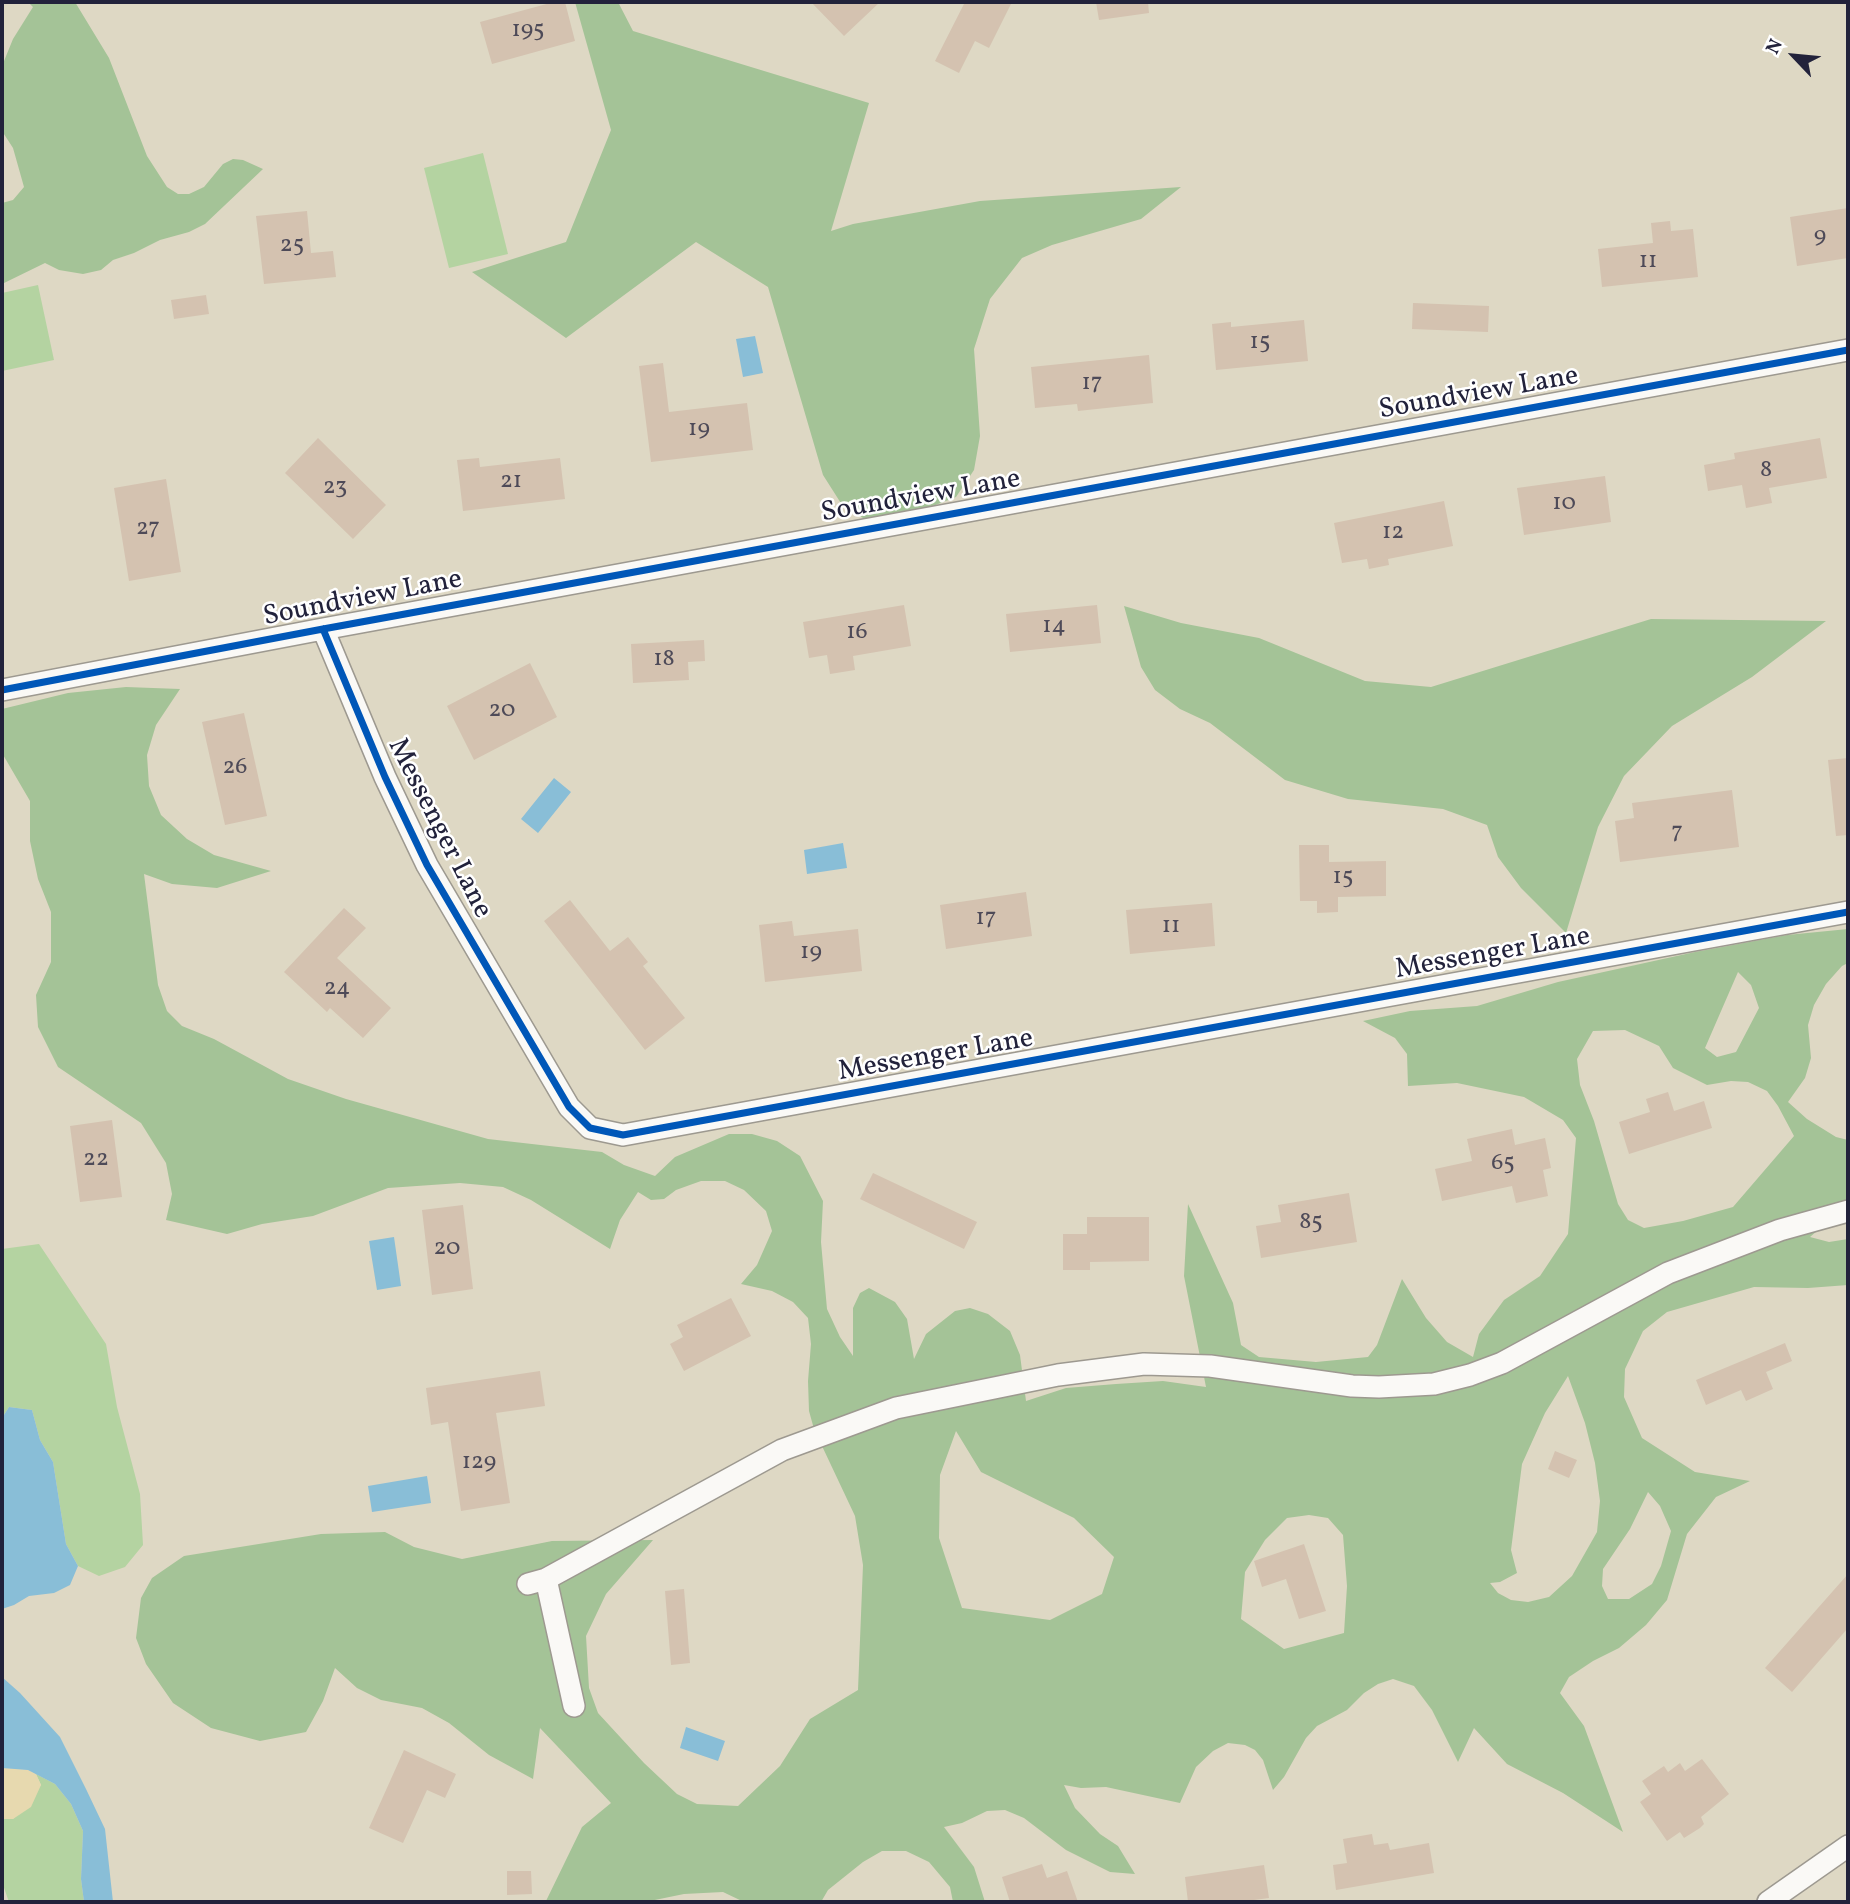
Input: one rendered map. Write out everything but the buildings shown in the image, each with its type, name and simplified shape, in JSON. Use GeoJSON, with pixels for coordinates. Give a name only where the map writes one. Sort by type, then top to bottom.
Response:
{"type":"FeatureCollection","features":[{"type":"Feature","properties":{"kind":"street","name":"Soundview Lane"},"geometry":{"type":"LineString","coordinates":[[2,690],[1848,351]]}},
{"type":"Feature","properties":{"kind":"street","name":"Messenger Lane"},"geometry":{"type":"LineString","coordinates":[[323,629],[385,777],[427,865],[564,1099],[590,1128],[623,1135],[1848,912]]}},
{"type":"Feature","properties":{"kind":"street"},"geometry":{"type":"LineString","coordinates":[[574,1706],[537,1582],[782,1450],[896,1408],[1058,1375],[1144,1364],[1210,1366],[1352,1386],[1434,1384],[1502,1363],[1668,1273],[1780,1230],[1848,1211]]}},
{"type":"Feature","properties":{"kind":"street"},"geometry":{"type":"LineString","coordinates":[[1768,1902],[1848,1846]]}},
{"type":"Feature","properties":{"kind":"green space"},"geometry":{"type":"Polygon","coordinates":[[[28,2],[75,2],[109,58],[147,156],[167,187],[178,194],[189,194],[204,187],[223,164],[233,159],[243,160],[263,169],[205,224],[189,232],[160,240],[113,260],[101,270],[83,274],[59,270],[45,263],[2,284],[2,203],[13,200],[24,187],[13,148],[2,131],[2,66],[13,39],[33,7],[28,2]]]}},
{"type":"Feature","properties":{"kind":"green space"},"geometry":{"type":"Polygon","coordinates":[[[575,2],[618,2],[633,31],[869,103],[831,231],[853,224],[980,201],[1181,187],[1141,219],[1052,245],[1022,258],[990,299],[974,349],[980,436],[974,470],[956,497],[920,511],[865,519],[844,508],[823,475],[768,287],[696,242],[566,338],[472,272],[566,242],[611,130],[575,2]]]}},
{"type":"Feature","properties":{"kind":"green space"},"geometry":{"type":"Polygon","coordinates":[[[483,153],[508,254],[449,268],[424,168],[483,153]]]}},
{"type":"Feature","properties":{"kind":"green space"},"geometry":{"type":"Polygon","coordinates":[[[38,285],[54,360],[2,371],[2,293],[38,285]]]}},
{"type":"Feature","properties":{"kind":"green space"},"geometry":{"type":"Polygon","coordinates":[[[1124,606],[1181,623],[1259,638],[1365,681],[1431,687],[1651,619],[1826,621],[1752,677],[1672,726],[1624,776],[1598,827],[1566,933],[1521,888],[1498,857],[1487,825],[1443,809],[1348,799],[1285,780],[1210,723],[1180,709],[1155,690],[1141,667],[1124,606]]]}},
{"type":"Feature","properties":{"kind":"green space"},"geometry":{"type":"Polygon","coordinates":[[[126,687],[180,689],[156,725],[147,755],[149,786],[161,815],[187,839],[214,855],[271,871],[217,888],[172,884],[144,874],[158,985],[167,1011],[182,1026],[214,1039],[288,1079],[346,1099],[488,1139],[602,1152],[624,1165],[655,1176],[675,1157],[729,1134],[752,1134],[777,1141],[800,1156],[823,1201],[821,1242],[827,1309],[840,1337],[853,1356],[853,1308],[860,1293],[869,1288],[895,1302],[907,1319],[914,1359],[926,1334],[955,1311],[970,1308],[988,1314],[1010,1331],[1020,1355],[1026,1401],[1066,1388],[1116,1384],[1163,1381],[1206,1387],[1184,1276],[1188,1204],[1233,1303],[1241,1345],[1259,1357],[1316,1362],[1368,1357],[1377,1345],[1402,1279],[1426,1318],[1447,1342],[1473,1357],[1479,1334],[1504,1300],[1540,1276],[1568,1234],[1576,1138],[1563,1120],[1524,1097],[1457,1083],[1408,1086],[1407,1054],[1395,1038],[1363,1021],[1410,1011],[1477,1006],[1558,982],[1695,952],[1787,935],[1848,929],[1848,963],[1826,984],[1814,1005],[1808,1025],[1811,1058],[1805,1078],[1788,1102],[1807,1119],[1836,1137],[1848,1140],[1848,1204],[1810,1237],[1829,1242],[1848,1239],[1848,1285],[1808,1288],[1754,1287],[1667,1312],[1643,1331],[1625,1369],[1624,1397],[1642,1438],[1695,1472],[1750,1481],[1716,1497],[1687,1534],[1667,1600],[1646,1625],[1619,1648],[1569,1677],[1560,1693],[1584,1726],[1623,1832],[1563,1793],[1507,1764],[1474,1728],[1458,1762],[1432,1710],[1414,1686],[1393,1679],[1378,1684],[1364,1693],[1347,1710],[1317,1726],[1306,1738],[1284,1777],[1273,1790],[1263,1760],[1255,1750],[1245,1745],[1228,1743],[1213,1751],[1196,1767],[1180,1803],[1106,1787],[1081,1788],[1064,1785],[1075,1808],[1100,1834],[1118,1846],[1135,1874],[1110,1872],[1066,1850],[1024,1818],[1005,1810],[987,1811],[962,1823],[944,1827],[974,1867],[985,1902],[953,1902],[950,1887],[929,1862],[906,1851],[882,1851],[863,1862],[828,1890],[821,1902],[744,1902],[723,1892],[684,1894],[645,1902],[549,1902],[546,1901],[582,1827],[611,1803],[540,1728],[533,1779],[489,1755],[449,1723],[422,1708],[381,1700],[357,1688],[335,1668],[323,1701],[306,1732],[260,1741],[211,1728],[173,1703],[146,1664],[136,1638],[141,1598],[152,1578],[184,1556],[321,1534],[385,1532],[414,1547],[462,1559],[552,1541],[653,1540],[606,1594],[586,1636],[589,1688],[598,1713],[677,1794],[697,1804],[738,1806],[780,1766],[810,1719],[858,1690],[863,1565],[855,1516],[814,1429],[809,1411],[811,1344],[808,1318],[793,1302],[772,1291],[741,1284],[757,1265],[772,1231],[766,1211],[744,1190],[725,1181],[701,1181],[676,1190],[664,1199],[651,1200],[638,1192],[620,1220],[610,1249],[531,1200],[503,1187],[460,1183],[388,1188],[313,1216],[262,1224],[227,1234],[166,1220],[172,1194],[166,1163],[141,1123],[58,1067],[38,1027],[36,995],[51,962],[51,912],[38,879],[30,841],[30,801],[2,753],[2,709],[68,693],[126,687]],[[1738,972],[1705,1048],[1717,1057],[1736,1052],[1759,1008],[1751,985],[1738,972]],[[1625,1030],[1593,1031],[1577,1059],[1580,1085],[1594,1121],[1618,1204],[1628,1220],[1644,1228],[1683,1221],[1733,1207],[1794,1136],[1767,1091],[1748,1082],[1731,1081],[1707,1085],[1673,1068],[1659,1046],[1625,1030]],[[1568,1376],[1545,1413],[1522,1464],[1511,1550],[1517,1573],[1500,1582],[1490,1583],[1498,1593],[1511,1600],[1528,1602],[1549,1597],[1572,1576],[1597,1532],[1600,1501],[1595,1463],[1585,1423],[1568,1376]],[[956,1431],[940,1475],[939,1538],[962,1608],[1050,1620],[1102,1594],[1114,1557],[1074,1518],[981,1472],[956,1431]],[[1648,1492],[1630,1529],[1603,1569],[1602,1586],[1608,1599],[1629,1599],[1652,1584],[1661,1566],[1671,1531],[1660,1506],[1648,1492]],[[1309,1515],[1287,1518],[1265,1540],[1245,1572],[1241,1619],[1284,1649],[1344,1633],[1347,1586],[1343,1535],[1328,1518],[1309,1515]]]}},
{"type":"Feature","properties":{"kind":"green space"},"geometry":{"type":"Polygon","coordinates":[[[39,1244],[106,1344],[117,1407],[140,1494],[143,1545],[125,1567],[99,1576],[78,1566],[66,1544],[53,1462],[40,1440],[32,1410],[9,1407],[2,1418],[2,1249],[39,1244]]]}},
{"type":"Feature","properties":{"kind":"green space"},"geometry":{"type":"Polygon","coordinates":[[[36,1774],[55,1784],[71,1804],[83,1831],[81,1879],[84,1902],[9,1902],[2,1882],[2,1819],[13,1819],[41,1785],[36,1774]]]}},
{"type":"Feature","properties":{"kind":"sand"},"geometry":{"type":"Polygon","coordinates":[[[2,1768],[28,1770],[36,1774],[41,1785],[31,1807],[13,1819],[2,1819],[2,1768]]]}},
{"type":"Feature","properties":{"kind":"water"},"geometry":{"type":"Polygon","coordinates":[[[755,336],[763,373],[743,377],[736,339],[755,336]]]}},
{"type":"Feature","properties":{"kind":"water"},"geometry":{"type":"Polygon","coordinates":[[[554,778],[571,792],[538,833],[521,819],[554,778]]]}},
{"type":"Feature","properties":{"kind":"water"},"geometry":{"type":"Polygon","coordinates":[[[843,843],[847,868],[807,874],[804,850],[843,843]]]}},
{"type":"Feature","properties":{"kind":"water"},"geometry":{"type":"Polygon","coordinates":[[[394,1237],[401,1286],[377,1290],[369,1241],[394,1237]]]}},
{"type":"Feature","properties":{"kind":"water"},"geometry":{"type":"Polygon","coordinates":[[[9,1407],[32,1410],[40,1440],[53,1462],[66,1544],[78,1566],[70,1585],[54,1593],[29,1596],[2,1609],[2,1418],[9,1407]]]}},
{"type":"Feature","properties":{"kind":"water"},"geometry":{"type":"Polygon","coordinates":[[[427,1476],[431,1503],[372,1512],[368,1486],[427,1476]]]}},
{"type":"Feature","properties":{"kind":"water"},"geometry":{"type":"Polygon","coordinates":[[[2,1677],[60,1737],[86,1789],[105,1829],[113,1902],[84,1902],[81,1879],[83,1831],[71,1804],[55,1784],[28,1770],[2,1768],[2,1677]]]}},
{"type":"Feature","properties":{"kind":"water"},"geometry":{"type":"Polygon","coordinates":[[[686,1727],[725,1741],[718,1761],[680,1748],[686,1727]]]}},
{"type":"Feature","properties":{"kind":"cycle path"},"geometry":{"type":"LineString","coordinates":[[2,690],[1848,350]]}},
{"type":"Feature","properties":{"kind":"cycle path"},"geometry":{"type":"LineString","coordinates":[[323,629],[385,777],[427,865],[569,1107],[590,1128],[623,1135],[1848,912]]}}]}
